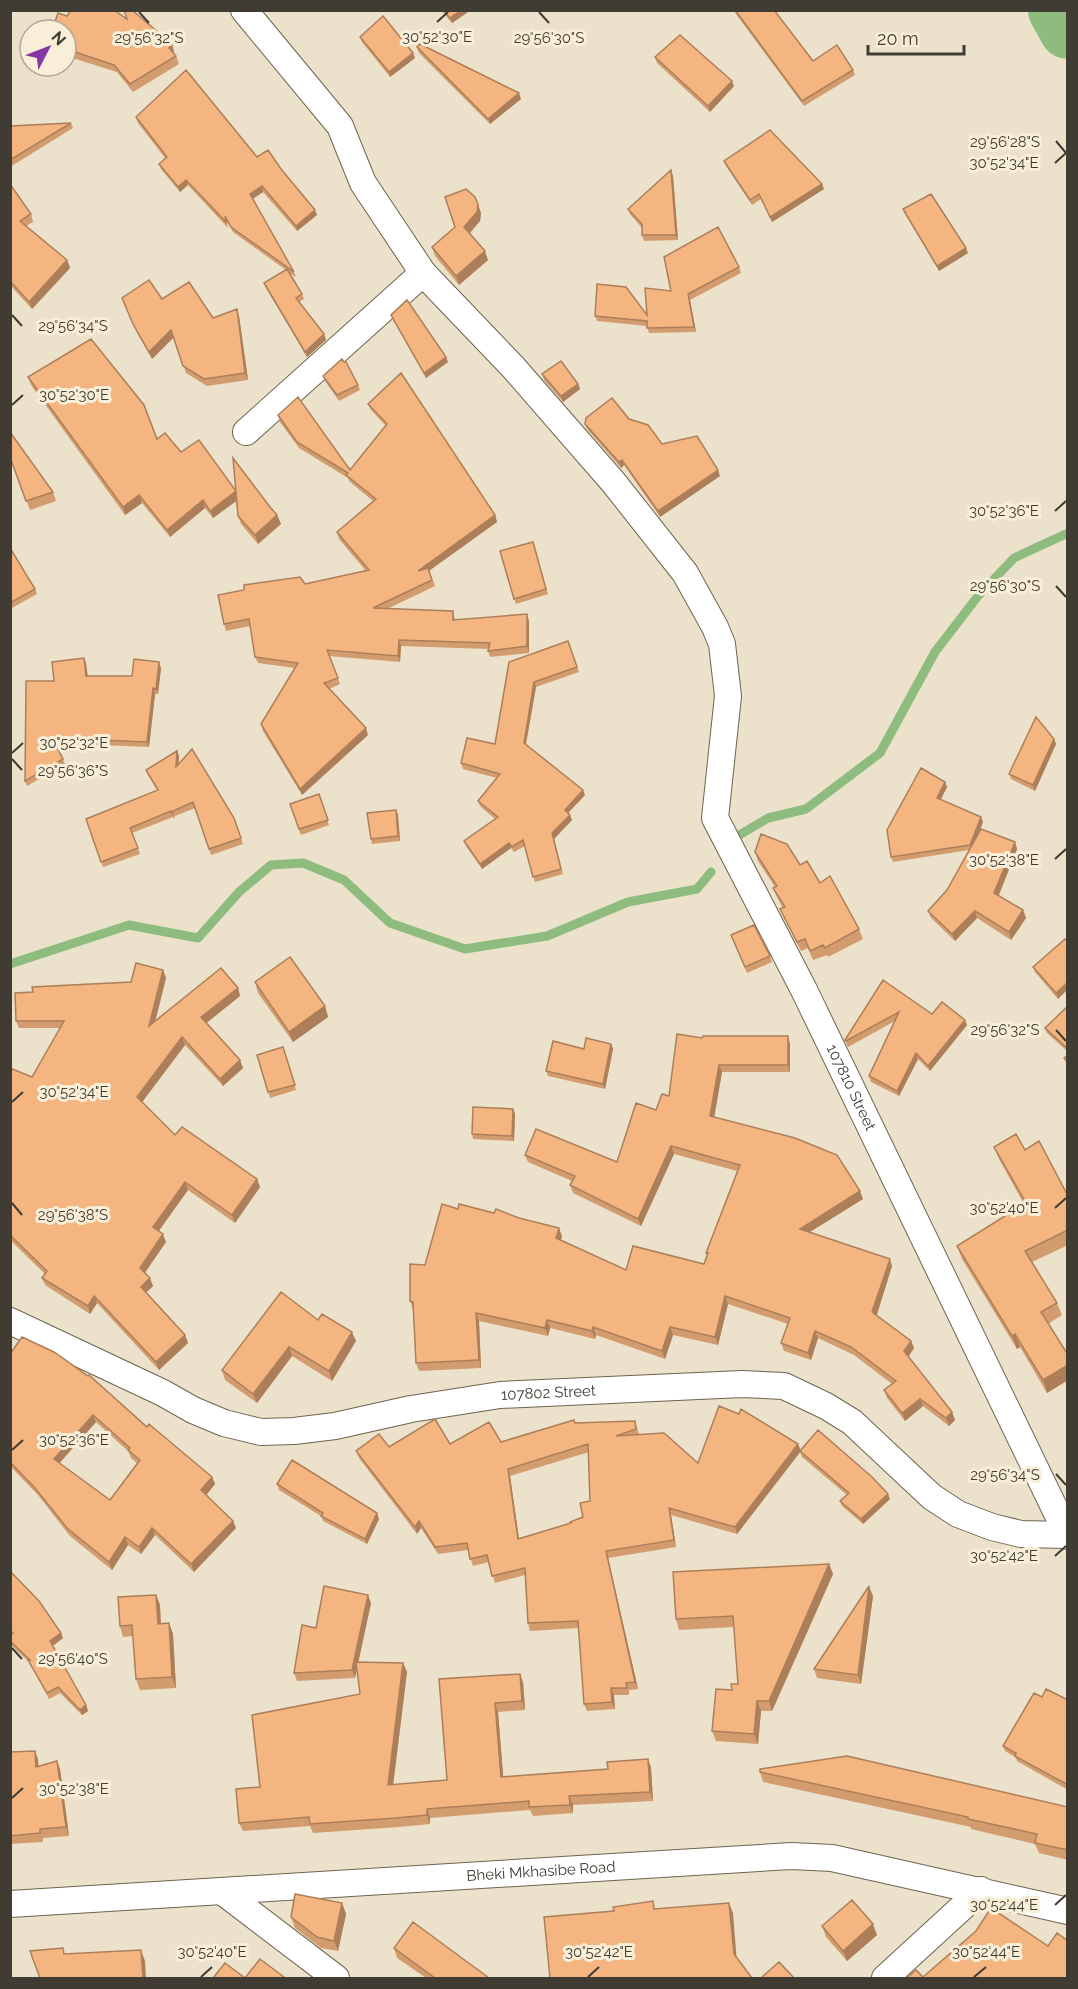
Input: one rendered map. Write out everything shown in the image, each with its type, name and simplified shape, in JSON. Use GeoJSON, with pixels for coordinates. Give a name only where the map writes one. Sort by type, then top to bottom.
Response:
{"type":"FeatureCollection","features":[{"type":"Feature","properties":{"kind":"street","name":"107810 Street"},"geometry":{"type":"LineString","coordinates":[[244,10],[340,126],[363,183],[423,273],[513,367],[614,483],[685,573],[715,627],[722,644],[728,696],[715,818],[810,1000],[1067,1535]]}},
{"type":"Feature","properties":{"kind":"street"},"geometry":{"type":"LineString","coordinates":[[246,432],[423,273]]}},
{"type":"Feature","properties":{"kind":"street","name":"107802 Street"},"geometry":{"type":"LineString","coordinates":[[10,1321],[163,1393],[193,1410],[224,1423],[261,1431],[294,1431],[335,1426],[411,1409],[500,1395],[742,1384],[784,1386],[826,1406],[852,1422],[932,1497],[958,1514],[992,1527],[1021,1534],[1067,1535]]}},
{"type":"Feature","properties":{"kind":"street","name":"Bheki Mkhasibe Road"},"geometry":{"type":"LineString","coordinates":[[10,1905],[791,1856],[832,1858],[1068,1911]]}},
{"type":"Feature","properties":{"kind":"street"},"geometry":{"type":"LineString","coordinates":[[885,1978],[981,1890]]}},
{"type":"Feature","properties":{"kind":"street"},"geometry":{"type":"LineString","coordinates":[[223,1892],[336,1978]]}},
{"type":"Feature","properties":{"kind":"building"},"geometry":{"type":"Polygon","coordinates":[[[71,10],[114,10],[127,19],[124,10],[132,10],[172,44],[169,48],[176,56],[130,84],[114,65],[78,53],[78,18],[56,18],[58,13],[67,16],[71,10]]]}},
{"type":"Feature","properties":{"kind":"building"},"geometry":{"type":"Polygon","coordinates":[[[443,10],[461,10],[450,18],[443,10]]]}},
{"type":"Feature","properties":{"kind":"building"},"geometry":{"type":"Polygon","coordinates":[[[735,10],[774,10],[813,61],[837,45],[853,70],[802,101],[735,10]]]}},
{"type":"Feature","properties":{"kind":"building"},"geometry":{"type":"Polygon","coordinates":[[[383,16],[413,53],[389,72],[360,37],[383,16]]]}},
{"type":"Feature","properties":{"kind":"building"},"geometry":{"type":"Polygon","coordinates":[[[680,35],[732,81],[708,106],[655,57],[680,35]]]}},
{"type":"Feature","properties":{"kind":"building"},"geometry":{"type":"Polygon","coordinates":[[[420,44],[519,93],[488,119],[417,47],[420,44]]]}},
{"type":"Feature","properties":{"kind":"building"},"geometry":{"type":"Polygon","coordinates":[[[186,70],[257,157],[268,150],[315,210],[296,226],[262,186],[250,194],[294,272],[231,227],[225,216],[226,222],[186,180],[178,187],[159,164],[167,157],[136,117],[186,70]]]}},
{"type":"Feature","properties":{"kind":"building"},"geometry":{"type":"Polygon","coordinates":[[[71,123],[10,160],[10,126],[71,123]]]}},
{"type":"Feature","properties":{"kind":"building"},"geometry":{"type":"Polygon","coordinates":[[[770,130],[822,184],[770,217],[759,194],[750,200],[724,161],[770,130]]]}},
{"type":"Feature","properties":{"kind":"building"},"geometry":{"type":"Polygon","coordinates":[[[671,170],[676,235],[642,235],[642,224],[628,209],[671,170]]]}},
{"type":"Feature","properties":{"kind":"building"},"geometry":{"type":"Polygon","coordinates":[[[10,184],[31,214],[20,221],[67,260],[29,302],[10,281],[10,184]]]}},
{"type":"Feature","properties":{"kind":"building"},"geometry":{"type":"Polygon","coordinates":[[[466,189],[475,197],[478,204],[477,212],[464,227],[485,251],[456,276],[432,247],[455,227],[445,197],[466,189]]]}},
{"type":"Feature","properties":{"kind":"building"},"geometry":{"type":"Polygon","coordinates":[[[931,194],[966,248],[937,266],[903,209],[931,194]]]}},
{"type":"Feature","properties":{"kind":"building"},"geometry":{"type":"Polygon","coordinates":[[[718,227],[739,267],[688,294],[694,327],[647,328],[647,321],[595,316],[597,284],[626,287],[647,315],[645,288],[671,291],[664,257],[718,227]]]}},
{"type":"Feature","properties":{"kind":"building"},"geometry":{"type":"Polygon","coordinates":[[[287,269],[302,294],[296,298],[324,334],[305,352],[264,283],[287,269]]]}},
{"type":"Feature","properties":{"kind":"building"},"geometry":{"type":"Polygon","coordinates":[[[149,280],[162,299],[189,282],[213,318],[237,309],[245,373],[204,379],[183,366],[171,330],[149,352],[122,298],[149,280]]]}},
{"type":"Feature","properties":{"kind":"building"},"geometry":{"type":"Polygon","coordinates":[[[407,300],[446,357],[424,373],[391,315],[407,300]]]}},
{"type":"Feature","properties":{"kind":"building"},"geometry":{"type":"Polygon","coordinates":[[[91,339],[144,405],[157,439],[165,433],[181,452],[199,440],[236,491],[210,511],[203,500],[167,530],[139,495],[123,507],[28,377],[91,339]]]}},
{"type":"Feature","properties":{"kind":"building"},"geometry":{"type":"Polygon","coordinates":[[[342,359],[346,362],[358,385],[337,395],[323,376],[342,359]]]}},
{"type":"Feature","properties":{"kind":"building"},"geometry":{"type":"Polygon","coordinates":[[[561,361],[578,384],[561,396],[542,374],[561,361]]]}},
{"type":"Feature","properties":{"kind":"building"},"geometry":{"type":"Polygon","coordinates":[[[401,373],[495,515],[418,571],[428,568],[432,580],[373,608],[453,611],[453,620],[527,614],[527,646],[488,651],[490,643],[399,640],[398,656],[327,650],[338,678],[324,683],[366,728],[300,789],[261,724],[298,663],[255,657],[249,619],[224,624],[218,595],[244,590],[244,585],[300,577],[305,584],[369,570],[337,532],[376,499],[346,475],[348,473],[297,442],[278,415],[298,397],[350,470],[387,424],[368,404],[401,373]]]}},
{"type":"Feature","properties":{"kind":"building"},"geometry":{"type":"Polygon","coordinates":[[[612,398],[629,419],[648,425],[662,444],[697,436],[718,470],[658,511],[622,460],[619,462],[585,424],[586,418],[612,398]]]}},
{"type":"Feature","properties":{"kind":"building"},"geometry":{"type":"Polygon","coordinates":[[[10,432],[53,492],[26,501],[10,457],[10,432]]]}},
{"type":"Feature","properties":{"kind":"building"},"geometry":{"type":"Polygon","coordinates":[[[233,458],[277,515],[255,535],[238,516],[233,458]]]}},
{"type":"Feature","properties":{"kind":"building"},"geometry":{"type":"Polygon","coordinates":[[[533,542],[546,589],[514,599],[500,551],[533,542]]]}},
{"type":"Feature","properties":{"kind":"building"},"geometry":{"type":"Polygon","coordinates":[[[10,548],[35,589],[10,603],[10,548]]]}},
{"type":"Feature","properties":{"kind":"building"},"geometry":{"type":"Polygon","coordinates":[[[568,641],[577,667],[534,682],[524,743],[583,790],[565,810],[570,815],[552,833],[561,869],[533,877],[523,840],[512,847],[509,843],[480,864],[464,841],[498,817],[478,801],[500,774],[461,763],[467,738],[495,744],[509,662],[568,641]]]}},
{"type":"Feature","properties":{"kind":"building"},"geometry":{"type":"Polygon","coordinates":[[[84,658],[86,676],[132,676],[134,659],[159,662],[156,689],[153,688],[147,742],[52,738],[63,759],[25,781],[26,681],[54,681],[52,662],[84,658]]]}},
{"type":"Feature","properties":{"kind":"building"},"geometry":{"type":"Polygon","coordinates":[[[1036,717],[1054,739],[1033,785],[1009,774],[1036,717]]]}},
{"type":"Feature","properties":{"kind":"building"},"geometry":{"type":"Polygon","coordinates":[[[192,749],[234,818],[241,838],[209,849],[193,802],[173,811],[172,814],[171,811],[130,828],[138,848],[101,862],[86,819],[158,790],[146,770],[177,751],[176,767],[192,749]]]}},
{"type":"Feature","properties":{"kind":"building"},"geometry":{"type":"Polygon","coordinates":[[[921,768],[945,782],[937,798],[981,817],[970,845],[891,857],[887,830],[921,768]]]}},
{"type":"Feature","properties":{"kind":"building"},"geometry":{"type":"Polygon","coordinates":[[[319,794],[328,820],[299,829],[290,804],[319,794]]]}},
{"type":"Feature","properties":{"kind":"building"},"geometry":{"type":"Polygon","coordinates":[[[396,810],[398,836],[371,839],[367,813],[396,810]]]}},
{"type":"Feature","properties":{"kind":"building"},"geometry":{"type":"Polygon","coordinates":[[[981,829],[1015,842],[994,893],[1023,910],[1009,932],[975,911],[952,934],[928,911],[947,890],[981,829]]]}},
{"type":"Feature","properties":{"kind":"building"},"geometry":{"type":"Polygon","coordinates":[[[761,834],[787,844],[800,865],[807,861],[820,883],[830,876],[859,929],[825,948],[823,945],[810,951],[805,939],[797,942],[780,909],[785,907],[773,888],[777,886],[755,852],[761,834]]]}},
{"type":"Feature","properties":{"kind":"building"},"geometry":{"type":"Polygon","coordinates":[[[754,925],[770,956],[745,967],[731,935],[754,925]]]}},
{"type":"Feature","properties":{"kind":"building"},"geometry":{"type":"Polygon","coordinates":[[[1065,939],[1068,942],[1068,982],[1056,993],[1033,967],[1065,939]]]}},
{"type":"Feature","properties":{"kind":"building"},"geometry":{"type":"Polygon","coordinates":[[[290,957],[325,1006],[289,1032],[255,982],[290,957]]]}},
{"type":"Feature","properties":{"kind":"building"},"geometry":{"type":"Polygon","coordinates":[[[136,963],[163,970],[149,1026],[221,968],[238,988],[201,1017],[240,1060],[220,1079],[182,1037],[137,1097],[175,1135],[182,1127],[257,1179],[232,1215],[185,1182],[153,1227],[163,1234],[140,1268],[150,1278],[141,1287],[185,1335],[156,1362],[94,1296],[88,1306],[42,1278],[47,1271],[10,1235],[10,1068],[32,1077],[64,1021],[16,1021],[15,993],[33,992],[32,987],[131,982],[136,963]]]}},
{"type":"Feature","properties":{"kind":"building"},"geometry":{"type":"Polygon","coordinates":[[[883,980],[932,1014],[942,1002],[965,1020],[928,1066],[916,1053],[897,1091],[869,1076],[899,1012],[845,1040],[883,980]]]}},
{"type":"Feature","properties":{"kind":"building"},"geometry":{"type":"Polygon","coordinates":[[[1068,1006],[1068,1049],[1045,1028],[1068,1006]]]}},
{"type":"Feature","properties":{"kind":"building"},"geometry":{"type":"Polygon","coordinates":[[[677,1034],[702,1038],[703,1036],[788,1036],[788,1065],[719,1065],[710,1116],[795,1138],[837,1155],[860,1191],[800,1229],[890,1259],[872,1312],[911,1341],[904,1351],[952,1412],[946,1418],[920,1399],[902,1413],[884,1390],[896,1381],[851,1347],[815,1331],[808,1353],[781,1343],[790,1318],[725,1296],[715,1337],[670,1327],[662,1351],[593,1327],[592,1331],[547,1320],[545,1328],[476,1313],[479,1360],[416,1363],[413,1302],[410,1301],[410,1264],[425,1265],[442,1204],[458,1209],[459,1204],[494,1213],[496,1209],[519,1218],[559,1228],[556,1238],[626,1270],[633,1246],[704,1264],[708,1253],[706,1253],[740,1165],[671,1146],[638,1219],[570,1185],[575,1176],[525,1155],[536,1129],[617,1162],[636,1103],[656,1110],[662,1094],[669,1096],[677,1034]]]}},
{"type":"Feature","properties":{"kind":"building"},"geometry":{"type":"Polygon","coordinates":[[[586,1038],[611,1044],[603,1084],[546,1071],[553,1041],[584,1049],[586,1038]]]}},
{"type":"Feature","properties":{"kind":"building"},"geometry":{"type":"Polygon","coordinates":[[[283,1047],[295,1085],[268,1092],[257,1055],[283,1047]]]}},
{"type":"Feature","properties":{"kind":"building"},"geometry":{"type":"Polygon","coordinates":[[[473,1107],[513,1109],[512,1136],[472,1134],[473,1107]]]}},
{"type":"Feature","properties":{"kind":"building"},"geometry":{"type":"Polygon","coordinates":[[[1016,1134],[1025,1150],[1039,1141],[1068,1196],[1068,1230],[1025,1251],[1057,1303],[1041,1312],[1068,1355],[1068,1365],[1043,1380],[1015,1334],[1012,1336],[957,1246],[1026,1203],[994,1147],[1016,1134]]]}},
{"type":"Feature","properties":{"kind":"building"},"geometry":{"type":"Polygon","coordinates":[[[281,1292],[318,1320],[322,1314],[352,1332],[329,1371],[289,1347],[253,1394],[222,1370],[281,1292]]]}},
{"type":"Feature","properties":{"kind":"building"},"geometry":{"type":"Polygon","coordinates":[[[22,1337],[54,1352],[89,1375],[147,1427],[149,1424],[212,1477],[201,1490],[233,1521],[191,1564],[152,1528],[139,1547],[125,1537],[109,1562],[67,1528],[35,1488],[10,1462],[10,1354],[22,1337]],[[93,1415],[54,1459],[110,1500],[140,1460],[128,1450],[130,1448],[93,1415]]]}},
{"type":"Feature","properties":{"kind":"building"},"geometry":{"type":"Polygon","coordinates":[[[719,1406],[739,1414],[741,1409],[798,1444],[735,1527],[669,1508],[674,1540],[606,1551],[635,1682],[626,1683],[627,1688],[611,1688],[612,1702],[584,1704],[578,1621],[528,1623],[525,1568],[492,1576],[487,1555],[470,1559],[467,1543],[435,1547],[419,1521],[415,1527],[356,1451],[379,1434],[389,1447],[435,1419],[450,1444],[489,1422],[501,1442],[574,1420],[575,1423],[635,1421],[636,1429],[616,1436],[664,1433],[698,1463],[719,1406]],[[588,1444],[508,1469],[518,1539],[571,1523],[583,1517],[580,1503],[590,1501],[588,1444]]]}},
{"type":"Feature","properties":{"kind":"building"},"geometry":{"type":"Polygon","coordinates":[[[818,1430],[888,1494],[861,1519],[840,1501],[849,1493],[800,1451],[818,1430]]]}},
{"type":"Feature","properties":{"kind":"building"},"geometry":{"type":"Polygon","coordinates":[[[292,1460],[377,1513],[365,1539],[321,1516],[323,1513],[277,1484],[292,1460]]]}},
{"type":"Feature","properties":{"kind":"building"},"geometry":{"type":"Polygon","coordinates":[[[829,1564],[769,1701],[757,1701],[754,1734],[712,1731],[716,1689],[732,1690],[731,1684],[738,1684],[733,1616],[676,1619],[673,1572],[829,1564]]]}},
{"type":"Feature","properties":{"kind":"building"},"geometry":{"type":"Polygon","coordinates":[[[10,1571],[39,1601],[61,1633],[50,1641],[86,1705],[80,1710],[58,1687],[47,1693],[28,1660],[30,1660],[10,1641],[13,1633],[10,1630],[10,1571]]]}},
{"type":"Feature","properties":{"kind":"building"},"geometry":{"type":"Polygon","coordinates":[[[324,1586],[368,1595],[352,1670],[294,1673],[302,1625],[316,1628],[324,1586]]]}},
{"type":"Feature","properties":{"kind":"building"},"geometry":{"type":"Polygon","coordinates":[[[869,1586],[858,1675],[814,1669],[869,1586]]]}},
{"type":"Feature","properties":{"kind":"building"},"geometry":{"type":"Polygon","coordinates":[[[156,1595],[158,1624],[169,1623],[172,1677],[136,1679],[132,1625],[120,1626],[118,1597],[156,1595]]]}},
{"type":"Feature","properties":{"kind":"building"},"geometry":{"type":"Polygon","coordinates":[[[356,1662],[403,1663],[388,1785],[447,1780],[439,1679],[520,1674],[522,1701],[495,1703],[501,1777],[608,1769],[607,1762],[648,1759],[650,1792],[569,1796],[570,1805],[529,1807],[529,1801],[427,1809],[427,1815],[396,1818],[310,1824],[309,1817],[239,1823],[236,1789],[260,1787],[252,1715],[360,1694],[356,1662]]]}},
{"type":"Feature","properties":{"kind":"building"},"geometry":{"type":"Polygon","coordinates":[[[1046,1689],[1068,1700],[1068,1785],[1015,1756],[1016,1753],[1003,1746],[1034,1693],[1042,1697],[1046,1689]]]}},
{"type":"Feature","properties":{"kind":"building"},"geometry":{"type":"Polygon","coordinates":[[[35,1751],[36,1767],[57,1761],[66,1827],[40,1829],[40,1833],[10,1836],[10,1752],[35,1751]]]}},
{"type":"Feature","properties":{"kind":"building"},"geometry":{"type":"Polygon","coordinates":[[[847,1756],[1068,1807],[1068,1850],[1035,1843],[1037,1834],[760,1772],[760,1769],[847,1756]]]}},
{"type":"Feature","properties":{"kind":"building"},"geometry":{"type":"Polygon","coordinates":[[[295,1894],[342,1903],[334,1941],[317,1937],[291,1917],[295,1894]]]}},
{"type":"Feature","properties":{"kind":"building"},"geometry":{"type":"Polygon","coordinates":[[[852,1900],[873,1924],[843,1951],[822,1926],[852,1900]]]}},
{"type":"Feature","properties":{"kind":"building"},"geometry":{"type":"Polygon","coordinates":[[[653,1901],[654,1909],[729,1903],[734,1954],[752,1978],[550,1978],[544,1917],[614,1911],[613,1907],[653,1901]]]}},
{"type":"Feature","properties":{"kind":"building"},"geometry":{"type":"Polygon","coordinates":[[[991,1908],[1048,1946],[1057,1933],[1068,1941],[1068,1978],[907,1978],[916,1970],[923,1977],[976,1931],[991,1908]]]}},
{"type":"Feature","properties":{"kind":"building"},"geometry":{"type":"Polygon","coordinates":[[[413,1922],[489,1978],[435,1978],[394,1948],[413,1922]]]}},
{"type":"Feature","properties":{"kind":"building"},"geometry":{"type":"Polygon","coordinates":[[[63,1948],[64,1954],[141,1950],[143,1978],[40,1978],[30,1951],[63,1948]]]}},
{"type":"Feature","properties":{"kind":"building"},"geometry":{"type":"Polygon","coordinates":[[[260,1959],[284,1977],[245,1978],[260,1959]]]}},
{"type":"Feature","properties":{"kind":"building"},"geometry":{"type":"Polygon","coordinates":[[[779,1962],[794,1978],[761,1978],[779,1962]]]}},
{"type":"Feature","properties":{"kind":"building"},"geometry":{"type":"Polygon","coordinates":[[[225,1963],[245,1978],[213,1978],[225,1963]]]}},
{"type":"Feature","properties":{"kind":"waterway"},"geometry":{"type":"LineString","coordinates":[[1057,10],[1068,30]]}},
{"type":"Feature","properties":{"kind":"waterway"},"geometry":{"type":"LineString","coordinates":[[736,837],[768,818],[806,809],[880,753],[935,652],[978,596],[1014,558],[1068,533]]}},
{"type":"Feature","properties":{"kind":"waterway"},"geometry":{"type":"LineString","coordinates":[[10,964],[129,925],[198,938],[239,892],[271,865],[303,863],[344,880],[390,923],[465,949],[547,936],[628,902],[697,889],[711,872]]}}]}
